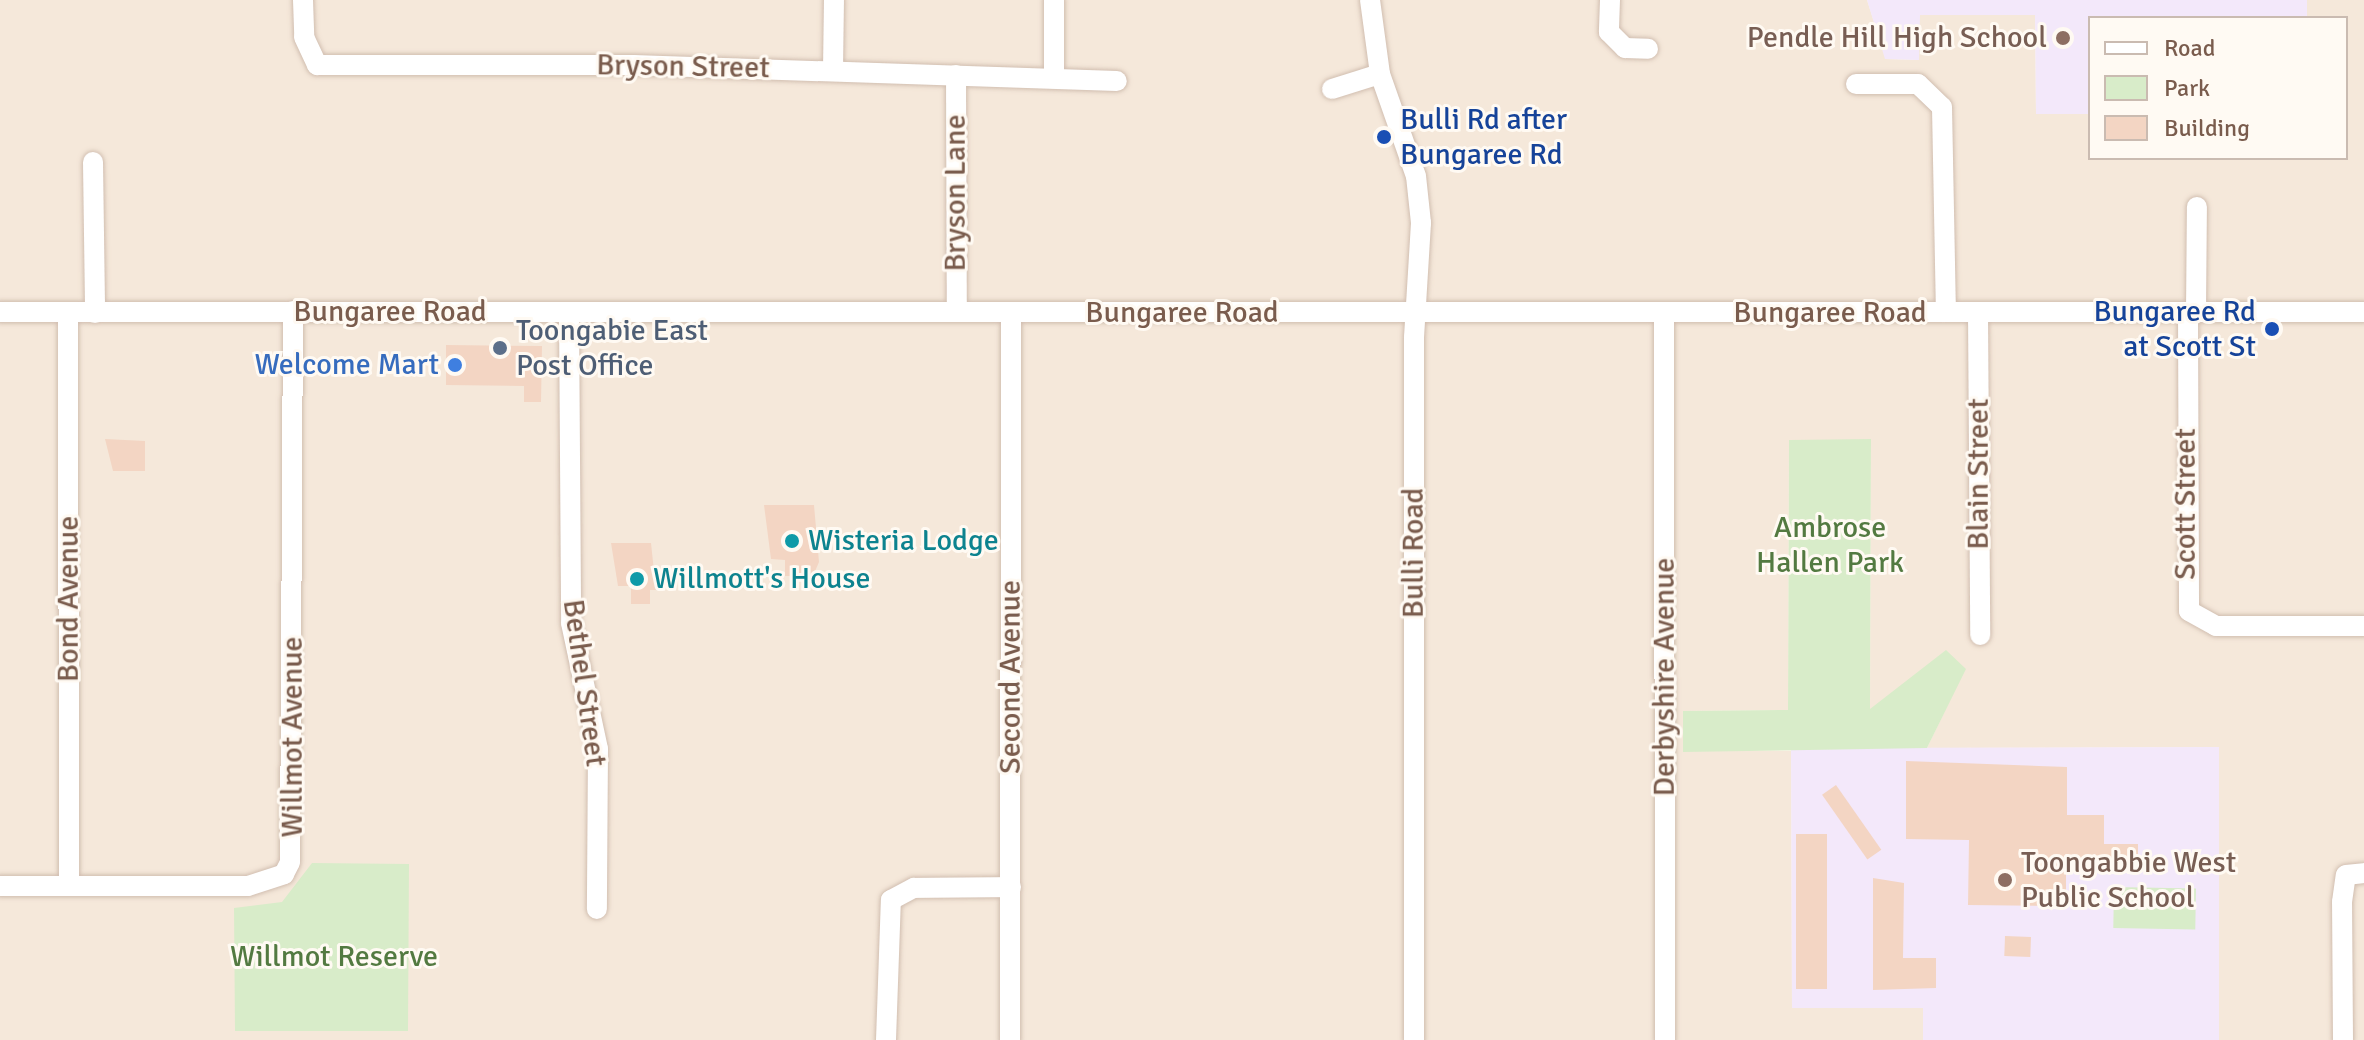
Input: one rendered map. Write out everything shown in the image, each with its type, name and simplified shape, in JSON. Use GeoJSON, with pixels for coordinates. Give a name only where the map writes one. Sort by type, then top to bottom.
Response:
{"type":"FeatureCollection","features":[{"type":"Feature","properties":{"kind":"street","name":"Bryson Street"},"geometry":{"type":"LineString","coordinates":[[303,0],[304,37],[317,65],[1054,74],[1117,81]]}},
{"type":"Feature","properties":{"kind":"street"},"geometry":{"type":"LineString","coordinates":[[833,70],[834,0]]}},
{"type":"Feature","properties":{"kind":"street"},"geometry":{"type":"LineString","coordinates":[[1054,0],[1054,74]]}},
{"type":"Feature","properties":{"kind":"street","name":"Bulli Road"},"geometry":{"type":"LineString","coordinates":[[1370,0],[1380,74],[1419,196],[1414,1040]]}},
{"type":"Feature","properties":{"kind":"street"},"geometry":{"type":"LineString","coordinates":[[1610,0],[1609,32],[1625,48],[1648,49]]}},
{"type":"Feature","properties":{"kind":"street"},"geometry":{"type":"LineString","coordinates":[[1332,89],[1380,74]]}},
{"type":"Feature","properties":{"kind":"street","name":"Bryson Lane"},"geometry":{"type":"LineString","coordinates":[[956,75],[957,312]]}},
{"type":"Feature","properties":{"kind":"street"},"geometry":{"type":"LineString","coordinates":[[1856,84],[1918,84],[1942,107],[1946,312]]}},
{"type":"Feature","properties":{"kind":"street"},"geometry":{"type":"LineString","coordinates":[[93,162],[95,313]]}},
{"type":"Feature","properties":{"kind":"street"},"geometry":{"type":"LineString","coordinates":[[2192,312],[2197,207]]}},
{"type":"Feature","properties":{"kind":"street","name":"Willmot Avenue"},"geometry":{"type":"LineString","coordinates":[[0,886],[248,886],[284,874],[290,862],[293,311]]}},
{"type":"Feature","properties":{"kind":"street","name":"Bungaree Road"},"geometry":{"type":"LineString","coordinates":[[0,312],[2364,312]]}},
{"type":"Feature","properties":{"kind":"street","name":"Blain Street"},"geometry":{"type":"LineString","coordinates":[[1978,312],[1980,635]]}},
{"type":"Feature","properties":{"kind":"street","name":"Scott Street"},"geometry":{"type":"LineString","coordinates":[[2192,312],[2189,611],[2216,626],[2364,626]]}},
{"type":"Feature","properties":{"kind":"street","name":"Bond Avenue"},"geometry":{"type":"LineString","coordinates":[[68,313],[69,886]]}},
{"type":"Feature","properties":{"kind":"street","name":"Second Avenue"},"geometry":{"type":"LineString","coordinates":[[1010,1040],[1011,313]]}},
{"type":"Feature","properties":{"kind":"street","name":"Derbyshire Avenue"},"geometry":{"type":"LineString","coordinates":[[1664,313],[1665,1040]]}},
{"type":"Feature","properties":{"kind":"street","name":"Bethel Street"},"geometry":{"type":"LineString","coordinates":[[569,314],[571,623],[598,749],[597,909]]}},
{"type":"Feature","properties":{"kind":"street"},"geometry":{"type":"LineString","coordinates":[[2343,1040],[2342,902],[2346,875],[2364,873]]}},
{"type":"Feature","properties":{"kind":"street"},"geometry":{"type":"LineString","coordinates":[[886,1040],[891,900],[914,888],[1011,887]]}},
{"type":"Feature","properties":{"kind":"shaded area"},"geometry":{"type":"Polygon","coordinates":[[[0,0],[1867,0],[1886,59],[1919,60],[1919,15],[2035,15],[2036,114],[2088,114],[2088,160],[2348,160],[2348,16],[2307,16],[2307,0],[2364,0],[2364,1040],[2219,1040],[2218,747],[1927,748],[1965,669],[1870,710],[1871,440],[1789,441],[1788,710],[1683,711],[1683,751],[1791,751],[1792,1008],[1923,1008],[1923,1040],[0,1040],[0,0]]]}},
{"type":"Feature","properties":{"kind":"shaded area","name":"Pendle Hill High School"},"geometry":{"type":"Polygon","coordinates":[[[1867,0],[2307,0],[2307,16],[2088,16],[2088,114],[2036,114],[2035,15],[1920,15],[1919,60],[1885,59],[1867,0]]]}},
{"type":"Feature","properties":{"kind":"shaded area","name":"Toongabbie West Public School"},"geometry":{"type":"Polygon","coordinates":[[[2219,747],[2219,1040],[1923,1040],[1923,1008],[1792,1008],[1791,748],[2219,747]]]}},
{"type":"Feature","properties":{"kind":"green space","name":"Ambrose Hallen Park"},"geometry":{"type":"Polygon","coordinates":[[[1871,439],[1870,709],[1946,650],[1966,669],[1927,748],[1683,752],[1683,711],[1788,710],[1789,440],[1871,439]]]}},
{"type":"Feature","properties":{"kind":"green space","name":"Willmot Reserve"},"geometry":{"type":"Polygon","coordinates":[[[312,863],[409,864],[408,1031],[235,1031],[234,908],[282,902],[312,863]]]}},
{"type":"Feature","properties":{"kind":"green space"},"geometry":{"type":"Polygon","coordinates":[[[2114,887],[2196,888],[2195,929],[2113,928],[2114,887]]]}},
{"type":"Feature","properties":{"kind":"building"},"geometry":{"type":"Polygon","coordinates":[[[446,345],[542,346],[541,402],[524,402],[524,386],[446,385],[446,345]]]}},
{"type":"Feature","properties":{"kind":"building"},"geometry":{"type":"Polygon","coordinates":[[[105,439],[145,441],[145,471],[113,471],[105,439]]]}},
{"type":"Feature","properties":{"kind":"building","name":"Wisteria Lodge"},"geometry":{"type":"Polygon","coordinates":[[[764,505],[814,505],[819,562],[813,576],[785,576],[785,560],[771,559],[764,505]]]}},
{"type":"Feature","properties":{"kind":"building","name":"Willmott's House"},"geometry":{"type":"Polygon","coordinates":[[[611,543],[651,543],[656,590],[650,590],[650,604],[631,604],[631,586],[618,586],[611,543]]]}},
{"type":"Feature","properties":{"kind":"building"},"geometry":{"type":"Polygon","coordinates":[[[1906,761],[2067,767],[2067,815],[2104,815],[2104,844],[2138,844],[2138,871],[2066,869],[2066,906],[1968,905],[1969,840],[1906,839],[1906,761]]]}},
{"type":"Feature","properties":{"kind":"building"},"geometry":{"type":"Polygon","coordinates":[[[1836,785],[1881,850],[1867,859],[1822,795],[1836,785]]]}},
{"type":"Feature","properties":{"kind":"building"},"geometry":{"type":"Polygon","coordinates":[[[1796,834],[1827,834],[1827,989],[1796,989],[1796,834]]]}},
{"type":"Feature","properties":{"kind":"building"},"geometry":{"type":"Polygon","coordinates":[[[1873,878],[1904,883],[1903,958],[1936,958],[1936,988],[1873,990],[1873,878]]]}},
{"type":"Feature","properties":{"kind":"building"},"geometry":{"type":"Polygon","coordinates":[[[2005,936],[2031,937],[2030,957],[2004,956],[2005,936]]]}},
{"type":"Feature","properties":{"kind":"place","name":"Pendle Hill High School"},"geometry":{"type":"Point","coordinates":[2063,38]}},
{"type":"Feature","properties":{"kind":"place","name":"Bulli Rd after Bungaree Rd"},"geometry":{"type":"Point","coordinates":[1384,137]}},
{"type":"Feature","properties":{"kind":"place","name":"Bungaree Rd at Scott St"},"geometry":{"type":"Point","coordinates":[2272,329]}},
{"type":"Feature","properties":{"kind":"place","name":"Toongabie East Post Office"},"geometry":{"type":"Point","coordinates":[500,348]}},
{"type":"Feature","properties":{"kind":"place","name":"Welcome Mart"},"geometry":{"type":"Point","coordinates":[455,365]}},
{"type":"Feature","properties":{"kind":"place","name":"Wisteria Lodge"},"geometry":{"type":"Point","coordinates":[792,541]}},
{"type":"Feature","properties":{"kind":"place","name":"Willmott's House"},"geometry":{"type":"Point","coordinates":[637,579]}},
{"type":"Feature","properties":{"kind":"place","name":"Toongabbie West Public School"},"geometry":{"type":"Point","coordinates":[2005,880]}}]}
